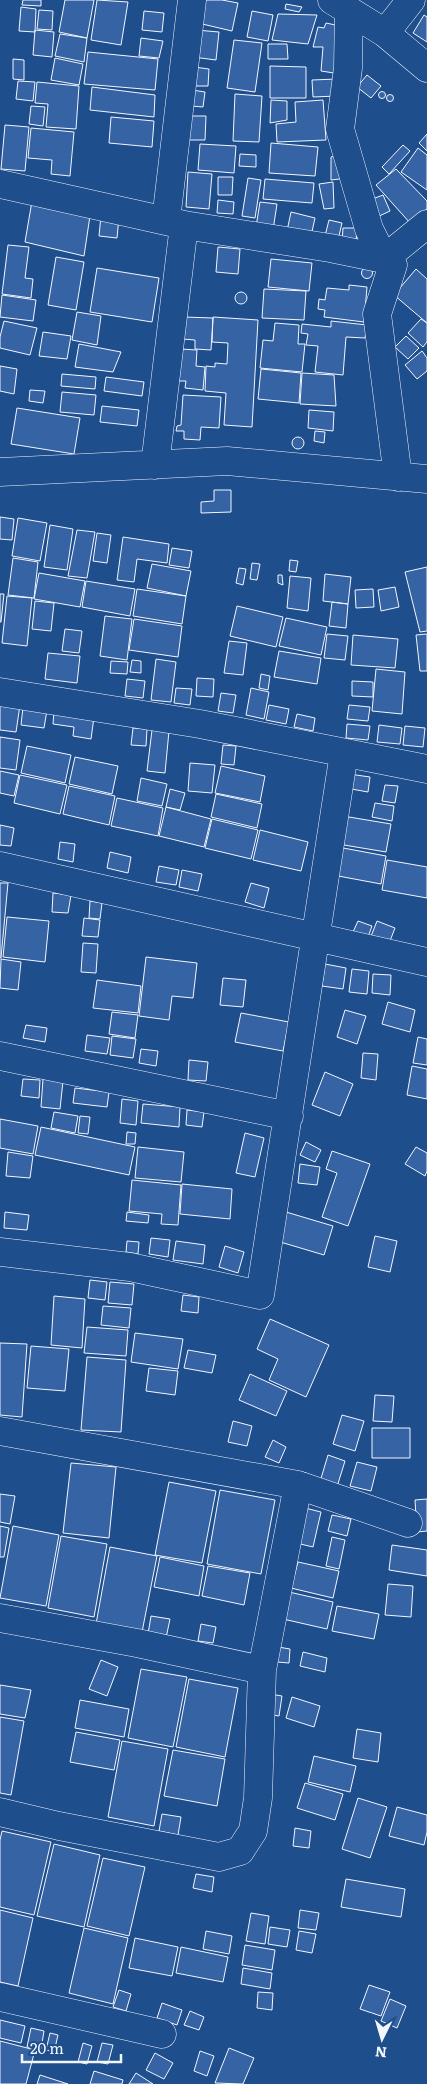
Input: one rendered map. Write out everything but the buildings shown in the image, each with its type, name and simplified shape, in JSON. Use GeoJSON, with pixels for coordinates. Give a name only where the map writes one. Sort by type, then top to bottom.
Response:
{"type":"FeatureCollection","features":[{"type":"Feature","properties":{"kind":"street"},"geometry":{"type":"LineString","coordinates":[[155,465],[192,0]]}},
{"type":"Feature","properties":{"kind":"street"},"geometry":{"type":"LineString","coordinates":[[360,12],[411,0]]}},
{"type":"Feature","properties":{"kind":"street"},"geometry":{"type":"LineString","coordinates":[[360,12],[348,68],[340,129],[369,229],[384,259]]}},
{"type":"Feature","properties":{"kind":"street"},"geometry":{"type":"LineString","coordinates":[[360,12],[427,68]]}},
{"type":"Feature","properties":{"kind":"street"},"geometry":{"type":"LineString","coordinates":[[0,184],[175,223],[330,248],[384,259],[393,265],[377,314],[398,477]]}},
{"type":"Feature","properties":{"kind":"street"},"geometry":{"type":"LineString","coordinates":[[384,259],[427,224]]}},
{"type":"Feature","properties":{"kind":"street"},"geometry":{"type":"LineString","coordinates":[[0,472],[227,461],[427,479]]}},
{"type":"Feature","properties":{"kind":"street"},"geometry":{"type":"LineString","coordinates":[[0,692],[200,724],[427,769]]}},
{"type":"Feature","properties":{"kind":"street"},"geometry":{"type":"LineString","coordinates":[[0,1252],[130,1267],[260,1295],[344,752]]}},
{"type":"Feature","properties":{"kind":"street"},"geometry":{"type":"LineString","coordinates":[[0,866],[427,962]]}},
{"type":"Feature","properties":{"kind":"street"},"geometry":{"type":"LineString","coordinates":[[0,1056],[289,1116]]}},
{"type":"Feature","properties":{"kind":"street"},"geometry":{"type":"LineString","coordinates":[[0,1431],[298,1485],[408,1523]]}},
{"type":"Feature","properties":{"kind":"street"},"geometry":{"type":"LineString","coordinates":[[0,1812],[59,1826],[219,1857],[240,1852],[253,1831],[258,1798],[262,1670],[298,1485]]}},
{"type":"Feature","properties":{"kind":"street"},"geometry":{"type":"LineString","coordinates":[[0,1618],[137,1643],[262,1670]]}},
{"type":"Feature","properties":{"kind":"street"},"geometry":{"type":"LineString","coordinates":[[0,1997],[162,2034]]}}]}
